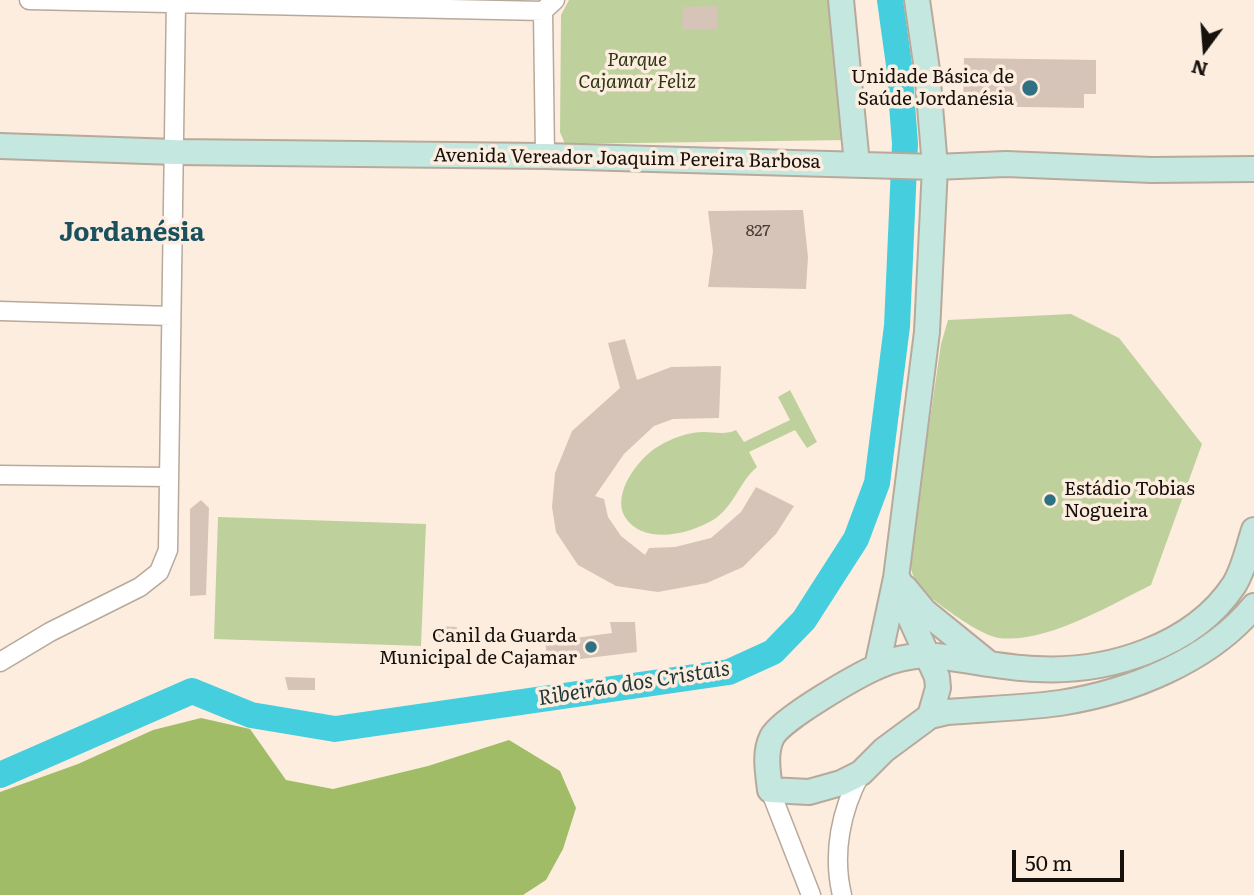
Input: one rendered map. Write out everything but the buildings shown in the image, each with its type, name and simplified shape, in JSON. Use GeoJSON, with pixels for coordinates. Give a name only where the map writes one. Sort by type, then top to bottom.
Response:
{"type":"FeatureCollection","features":[{"type":"Feature","properties":{"kind":"street"},"geometry":{"type":"LineString","coordinates":[[29,0],[549,5],[545,156]]}},
{"type":"Feature","properties":{"kind":"street"},"geometry":{"type":"LineString","coordinates":[[841,0],[857,164]]}},
{"type":"Feature","properties":{"kind":"street"},"geometry":{"type":"LineString","coordinates":[[877,667],[897,579],[927,332],[931,167],[927,70],[917,0]]}},
{"type":"Feature","properties":{"kind":"street"},"geometry":{"type":"LineString","coordinates":[[0,663],[50,632],[140,587],[159,572],[168,550],[176,1]]}},
{"type":"Feature","properties":{"kind":"street","name":"Avenida Vereador Joaquim Pereira Barbosa"},"geometry":{"type":"LineString","coordinates":[[0,146],[174,152],[545,156],[931,167],[1006,164],[1152,170],[1254,169]]}},
{"type":"Feature","properties":{"kind":"street"},"geometry":{"type":"LineString","coordinates":[[0,311],[171,316]]}},
{"type":"Feature","properties":{"kind":"street"},"geometry":{"type":"LineString","coordinates":[[0,475],[168,477]]}},
{"type":"Feature","properties":{"kind":"street"},"geometry":{"type":"LineString","coordinates":[[811,895],[770,790],[767,758],[769,743],[774,733],[793,716],[877,667],[911,656],[957,657],[1035,670],[1066,670],[1103,664],[1168,642],[1195,626],[1221,602],[1240,573],[1254,530]]}},
{"type":"Feature","properties":{"kind":"street"},"geometry":{"type":"LineString","coordinates":[[897,579],[909,615],[937,677],[938,688],[930,716]]}},
{"type":"Feature","properties":{"kind":"street"},"geometry":{"type":"LineString","coordinates":[[897,579],[924,611],[990,664]]}},
{"type":"Feature","properties":{"kind":"street"},"geometry":{"type":"LineString","coordinates":[[770,790],[823,790],[860,773],[884,750],[930,716],[947,712],[1062,702],[1104,693],[1184,664],[1211,648],[1254,606]]}},
{"type":"Feature","properties":{"kind":"street"},"geometry":{"type":"LineString","coordinates":[[842,895],[838,842],[845,806],[860,773]]}},
{"type":"Feature","properties":{"kind":"green space","name":"Parque Cajamar Feliz"},"geometry":{"type":"Polygon","coordinates":[[[569,0],[832,0],[848,140],[565,144],[560,132],[561,15],[569,0]]]}},
{"type":"Feature","properties":{"kind":"green space","name":"Estádio Tobias Nogueira"},"geometry":{"type":"Polygon","coordinates":[[[1071,314],[1119,338],[1202,444],[1151,585],[1057,629],[1037,635],[999,638],[970,625],[949,611],[919,586],[912,573],[910,556],[941,344],[948,320],[1071,314]]]}},
{"type":"Feature","properties":{"kind":"green space"},"geometry":{"type":"Polygon","coordinates":[[[790,390],[817,442],[807,448],[795,430],[749,452],[757,467],[720,515],[692,530],[667,535],[643,532],[625,517],[622,508],[624,487],[636,467],[651,451],[675,438],[698,432],[724,433],[736,430],[744,442],[790,420],[778,397],[790,390]]]}},
{"type":"Feature","properties":{"kind":"green space"},"geometry":{"type":"Polygon","coordinates":[[[218,517],[426,524],[421,646],[214,639],[218,517]]]}},
{"type":"Feature","properties":{"kind":"green space"},"geometry":{"type":"Polygon","coordinates":[[[201,718],[250,729],[286,780],[333,789],[428,766],[509,740],[560,771],[576,808],[563,849],[546,880],[523,895],[0,895],[0,792],[78,764],[153,730],[201,718]]]}},
{"type":"Feature","properties":{"kind":"waterway","name":"Ribeirão dos Cristais"},"geometry":{"type":"LineString","coordinates":[[0,775],[192,691],[251,715],[335,729],[729,672],[773,652],[804,620],[856,539],[877,483],[897,326],[905,144],[899,65],[890,0]]}},
{"type":"Feature","properties":{"kind":"place","name":"Unidade Básica de Saúde Jordanésia"},"geometry":{"type":"Point","coordinates":[1030,88]}},
{"type":"Feature","properties":{"kind":"place","name":"Estádio Tobias Nogueira"},"geometry":{"type":"Point","coordinates":[1050,500]}},
{"type":"Feature","properties":{"kind":"place","name":"Canil da Guarda Municipal de Cajamar"},"geometry":{"type":"Point","coordinates":[591,647]}},
{"type":"Feature","properties":{"kind":"district","name":"Jordanésia"},"geometry":{"type":"Point","coordinates":[132,233]}}]}
